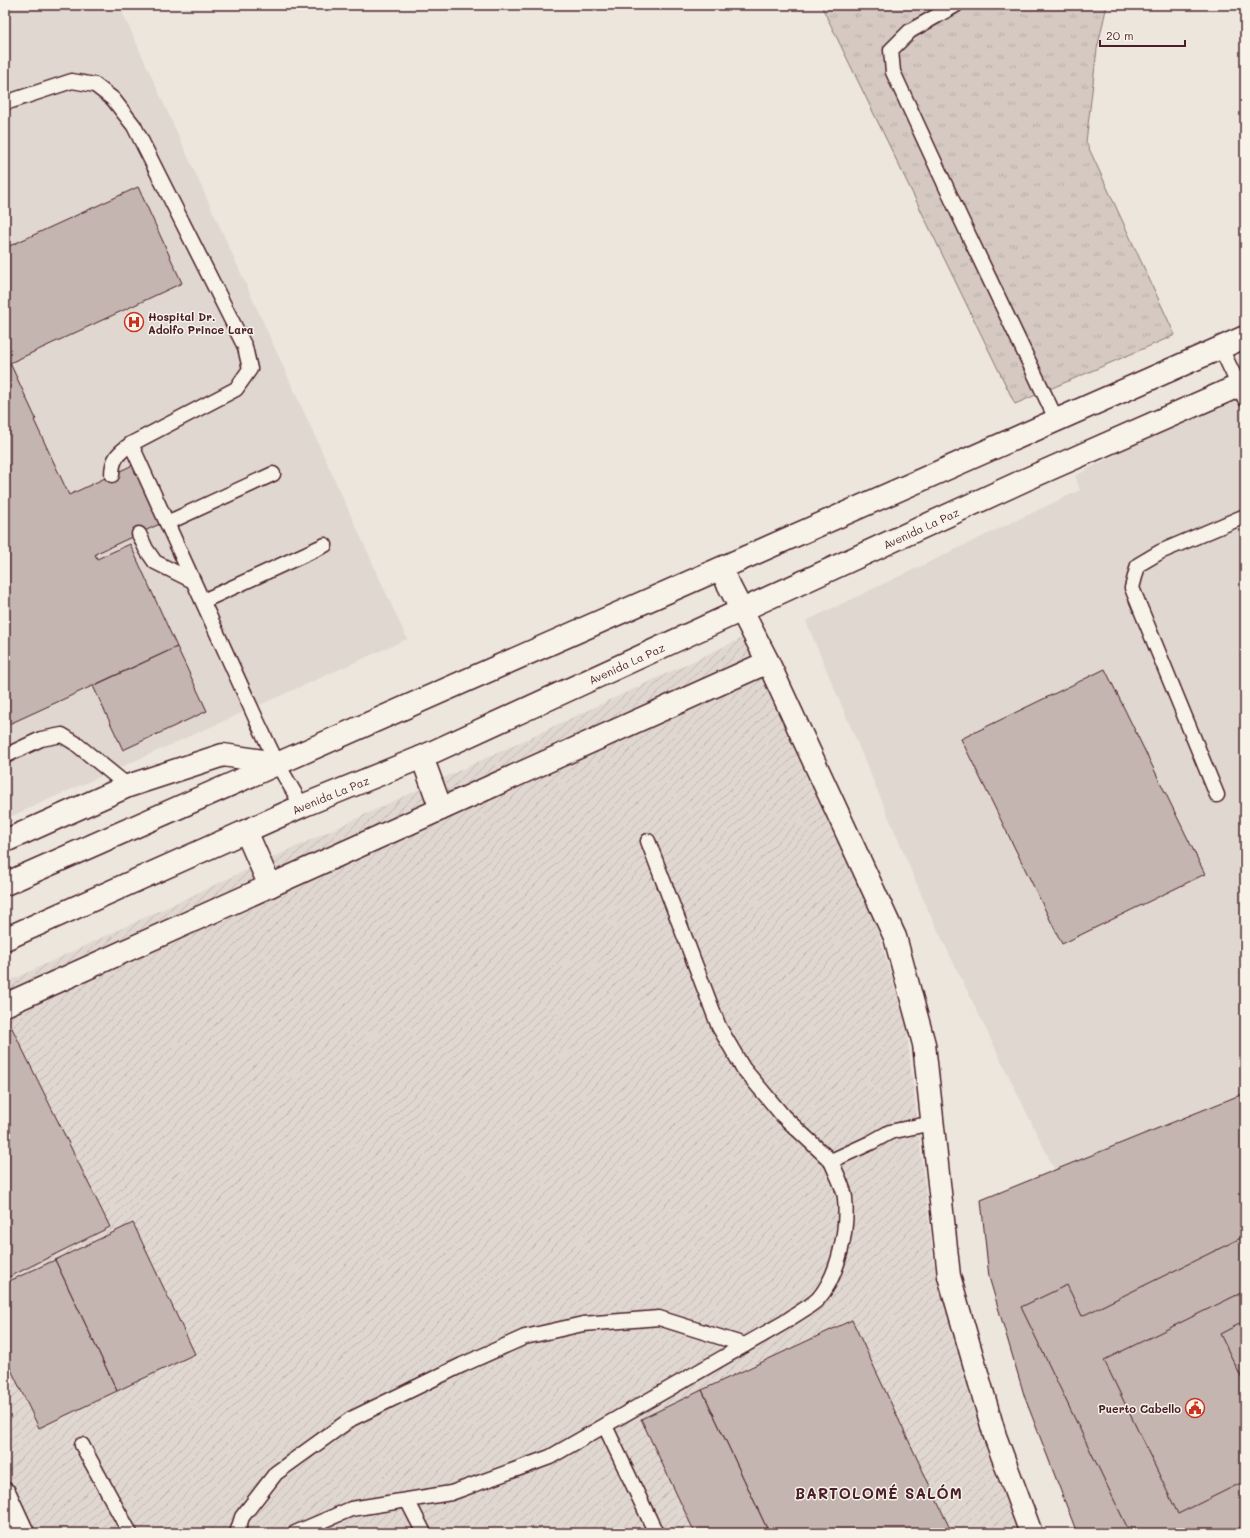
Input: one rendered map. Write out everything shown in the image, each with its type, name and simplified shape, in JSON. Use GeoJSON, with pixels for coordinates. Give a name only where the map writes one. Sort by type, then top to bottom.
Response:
{"type":"FeatureCollection","features":[{"type":"Feature","properties":{"kind":"street"},"geometry":{"type":"LineString","coordinates":[[5,884],[277,763],[721,570],[1245,337]]}},
{"type":"Feature","properties":{"kind":"street","name":"Avenida La Paz"},"geometry":{"type":"LineString","coordinates":[[5,939],[302,806],[422,757],[1020,482],[1243,389]]}},
{"type":"Feature","properties":{"kind":"street"},"geometry":{"type":"LineString","coordinates":[[721,570],[768,662],[895,937],[924,1044],[949,1276],[995,1436],[1031,1533]]}},
{"type":"Feature","properties":{"kind":"street"},"geometry":{"type":"LineString","coordinates":[[5,1005],[768,662]]}},
{"type":"Feature","properties":{"kind":"street"},"geometry":{"type":"LineString","coordinates":[[5,841],[128,786],[223,755],[277,763]]}},
{"type":"Feature","properties":{"kind":"street"},"geometry":{"type":"LineString","coordinates":[[422,757],[441,809]]}},
{"type":"Feature","properties":{"kind":"street"},"geometry":{"type":"LineString","coordinates":[[246,831],[270,886]]}},
{"type":"Feature","properties":{"kind":"street"},"geometry":{"type":"LineString","coordinates":[[5,1494],[23,1533]]}},
{"type":"Feature","properties":{"kind":"lane"},"geometry":{"type":"LineString","coordinates":[[956,5],[910,31],[891,50],[893,72],[1057,421]]}},
{"type":"Feature","properties":{"kind":"lane"},"geometry":{"type":"LineString","coordinates":[[5,103],[72,81],[95,85],[113,99],[134,126],[245,347],[250,369],[236,389],[131,444],[120,452],[112,464],[112,475]]}},
{"type":"Feature","properties":{"kind":"lane"},"geometry":{"type":"LineString","coordinates":[[1220,348],[1243,389]]}},
{"type":"Feature","properties":{"kind":"lane"},"geometry":{"type":"LineString","coordinates":[[131,444],[277,763],[302,806]]}},
{"type":"Feature","properties":{"kind":"lane"},"geometry":{"type":"LineString","coordinates":[[166,523],[273,474]]}},
{"type":"Feature","properties":{"kind":"lane"},"geometry":{"type":"LineString","coordinates":[[1217,795],[1132,588],[1138,565],[1160,552],[1245,516]]}},
{"type":"Feature","properties":{"kind":"lane"},"geometry":{"type":"LineString","coordinates":[[139,534],[146,549],[155,562],[193,581]]}},
{"type":"Feature","properties":{"kind":"lane"},"geometry":{"type":"LineString","coordinates":[[203,601],[325,545]]}},
{"type":"Feature","properties":{"kind":"lane"},"geometry":{"type":"LineString","coordinates":[[5,756],[41,739],[62,735],[75,743],[128,786]]}},
{"type":"Feature","properties":{"kind":"lane"},"geometry":{"type":"LineString","coordinates":[[294,1533],[351,1509],[451,1493],[550,1457],[785,1322],[817,1299],[837,1265],[844,1234],[845,1196],[831,1161],[783,1116],[743,1068],[719,1027],[648,841]]}},
{"type":"Feature","properties":{"kind":"lane"},"geometry":{"type":"LineString","coordinates":[[831,1161],[890,1132],[932,1123]]}},
{"type":"Feature","properties":{"kind":"lane"},"geometry":{"type":"LineString","coordinates":[[237,1533],[242,1517],[276,1473],[351,1419],[462,1365],[525,1337],[583,1324],[659,1318],[745,1345]]}},
{"type":"Feature","properties":{"kind":"lane"},"geometry":{"type":"LineString","coordinates":[[605,1426],[656,1533]]}},
{"type":"Feature","properties":{"kind":"lane"},"geometry":{"type":"LineString","coordinates":[[82,1445],[130,1533]]}},
{"type":"Feature","properties":{"kind":"lane"},"geometry":{"type":"LineString","coordinates":[[407,1500],[424,1533]]}},
{"type":"Feature","properties":{"kind":"shaded area","name":"Hospital Dr. Adolfo Prince Lara"},"geometry":{"type":"Polygon","coordinates":[[[5,5],[119,5],[407,639],[5,819],[5,5]]]}},
{"type":"Feature","properties":{"kind":"shaded area"},"geometry":{"type":"Polygon","coordinates":[[[1245,385],[1245,1093],[1055,1171],[927,908],[806,621],[1080,490],[1075,476],[1245,385]]]}},
{"type":"Feature","properties":{"kind":"shaded area"},"geometry":{"type":"Polygon","coordinates":[[[751,634],[859,868],[906,1025],[934,1264],[990,1437],[1025,1533],[5,1533],[5,983],[751,634]]]}},
{"type":"Feature","properties":{"kind":"green space"},"geometry":{"type":"Polygon","coordinates":[[[821,5],[1107,5],[1097,49],[1086,142],[1175,335],[1015,404],[821,5]]]}},
{"type":"Feature","properties":{"kind":"building"},"geometry":{"type":"Polygon","coordinates":[[[138,187],[182,283],[10,363],[36,419],[34,420],[69,495],[137,463],[164,522],[95,554],[97,559],[130,544],[177,647],[5,726],[5,248],[138,187]]]}},
{"type":"Feature","properties":{"kind":"building"},"geometry":{"type":"Polygon","coordinates":[[[177,647],[207,711],[123,750],[93,686],[177,647]]]}},
{"type":"Feature","properties":{"kind":"building"},"geometry":{"type":"Polygon","coordinates":[[[1105,669],[1205,874],[1062,944],[961,739],[1105,669]]]}},
{"type":"Feature","properties":{"kind":"building"},"geometry":{"type":"Polygon","coordinates":[[[12,1028],[110,1227],[5,1279],[5,1031],[12,1028]]]}},
{"type":"Feature","properties":{"kind":"building"},"geometry":{"type":"Polygon","coordinates":[[[1245,1093],[1245,1533],[1077,1533],[1025,1398],[989,1277],[981,1200],[1245,1093]]]}},
{"type":"Feature","properties":{"kind":"building"},"geometry":{"type":"Polygon","coordinates":[[[133,1223],[195,1354],[117,1391],[55,1260],[133,1223]]]}},
{"type":"Feature","properties":{"kind":"building"},"geometry":{"type":"Polygon","coordinates":[[[1245,1236],[1245,1291],[1104,1360],[1178,1514],[1245,1481],[1245,1533],[1130,1533],[1021,1307],[1067,1285],[1082,1316],[1245,1236]]]}},
{"type":"Feature","properties":{"kind":"building"},"geometry":{"type":"Polygon","coordinates":[[[55,1260],[117,1391],[39,1428],[5,1357],[5,1283],[55,1260]]]}},
{"type":"Feature","properties":{"kind":"building"},"geometry":{"type":"Polygon","coordinates":[[[852,1320],[952,1533],[769,1533],[702,1390],[852,1320]]]}},
{"type":"Feature","properties":{"kind":"building"},"geometry":{"type":"Polygon","coordinates":[[[1245,1321],[1245,1385],[1220,1334],[1245,1321]]]}},
{"type":"Feature","properties":{"kind":"building"},"geometry":{"type":"Polygon","coordinates":[[[702,1390],[769,1533],[695,1533],[641,1419],[702,1390]]]}},
{"type":"Feature","properties":{"kind":"building"},"geometry":{"type":"Polygon","coordinates":[[[415,1528],[418,1533],[404,1533],[415,1528]]]}},
{"type":"Feature","properties":{"kind":"place","name":"Hospital Dr. Adolfo Prince Lara"},"geometry":{"type":"Point","coordinates":[134,322]}},
{"type":"Feature","properties":{"kind":"place","name":"Puerto Cabello"},"geometry":{"type":"Point","coordinates":[1195,1408]}},
{"type":"Feature","properties":{"kind":"district","name":"BARTOLOMÉ SALÓM"},"geometry":{"type":"Point","coordinates":[879,1493]}}]}
